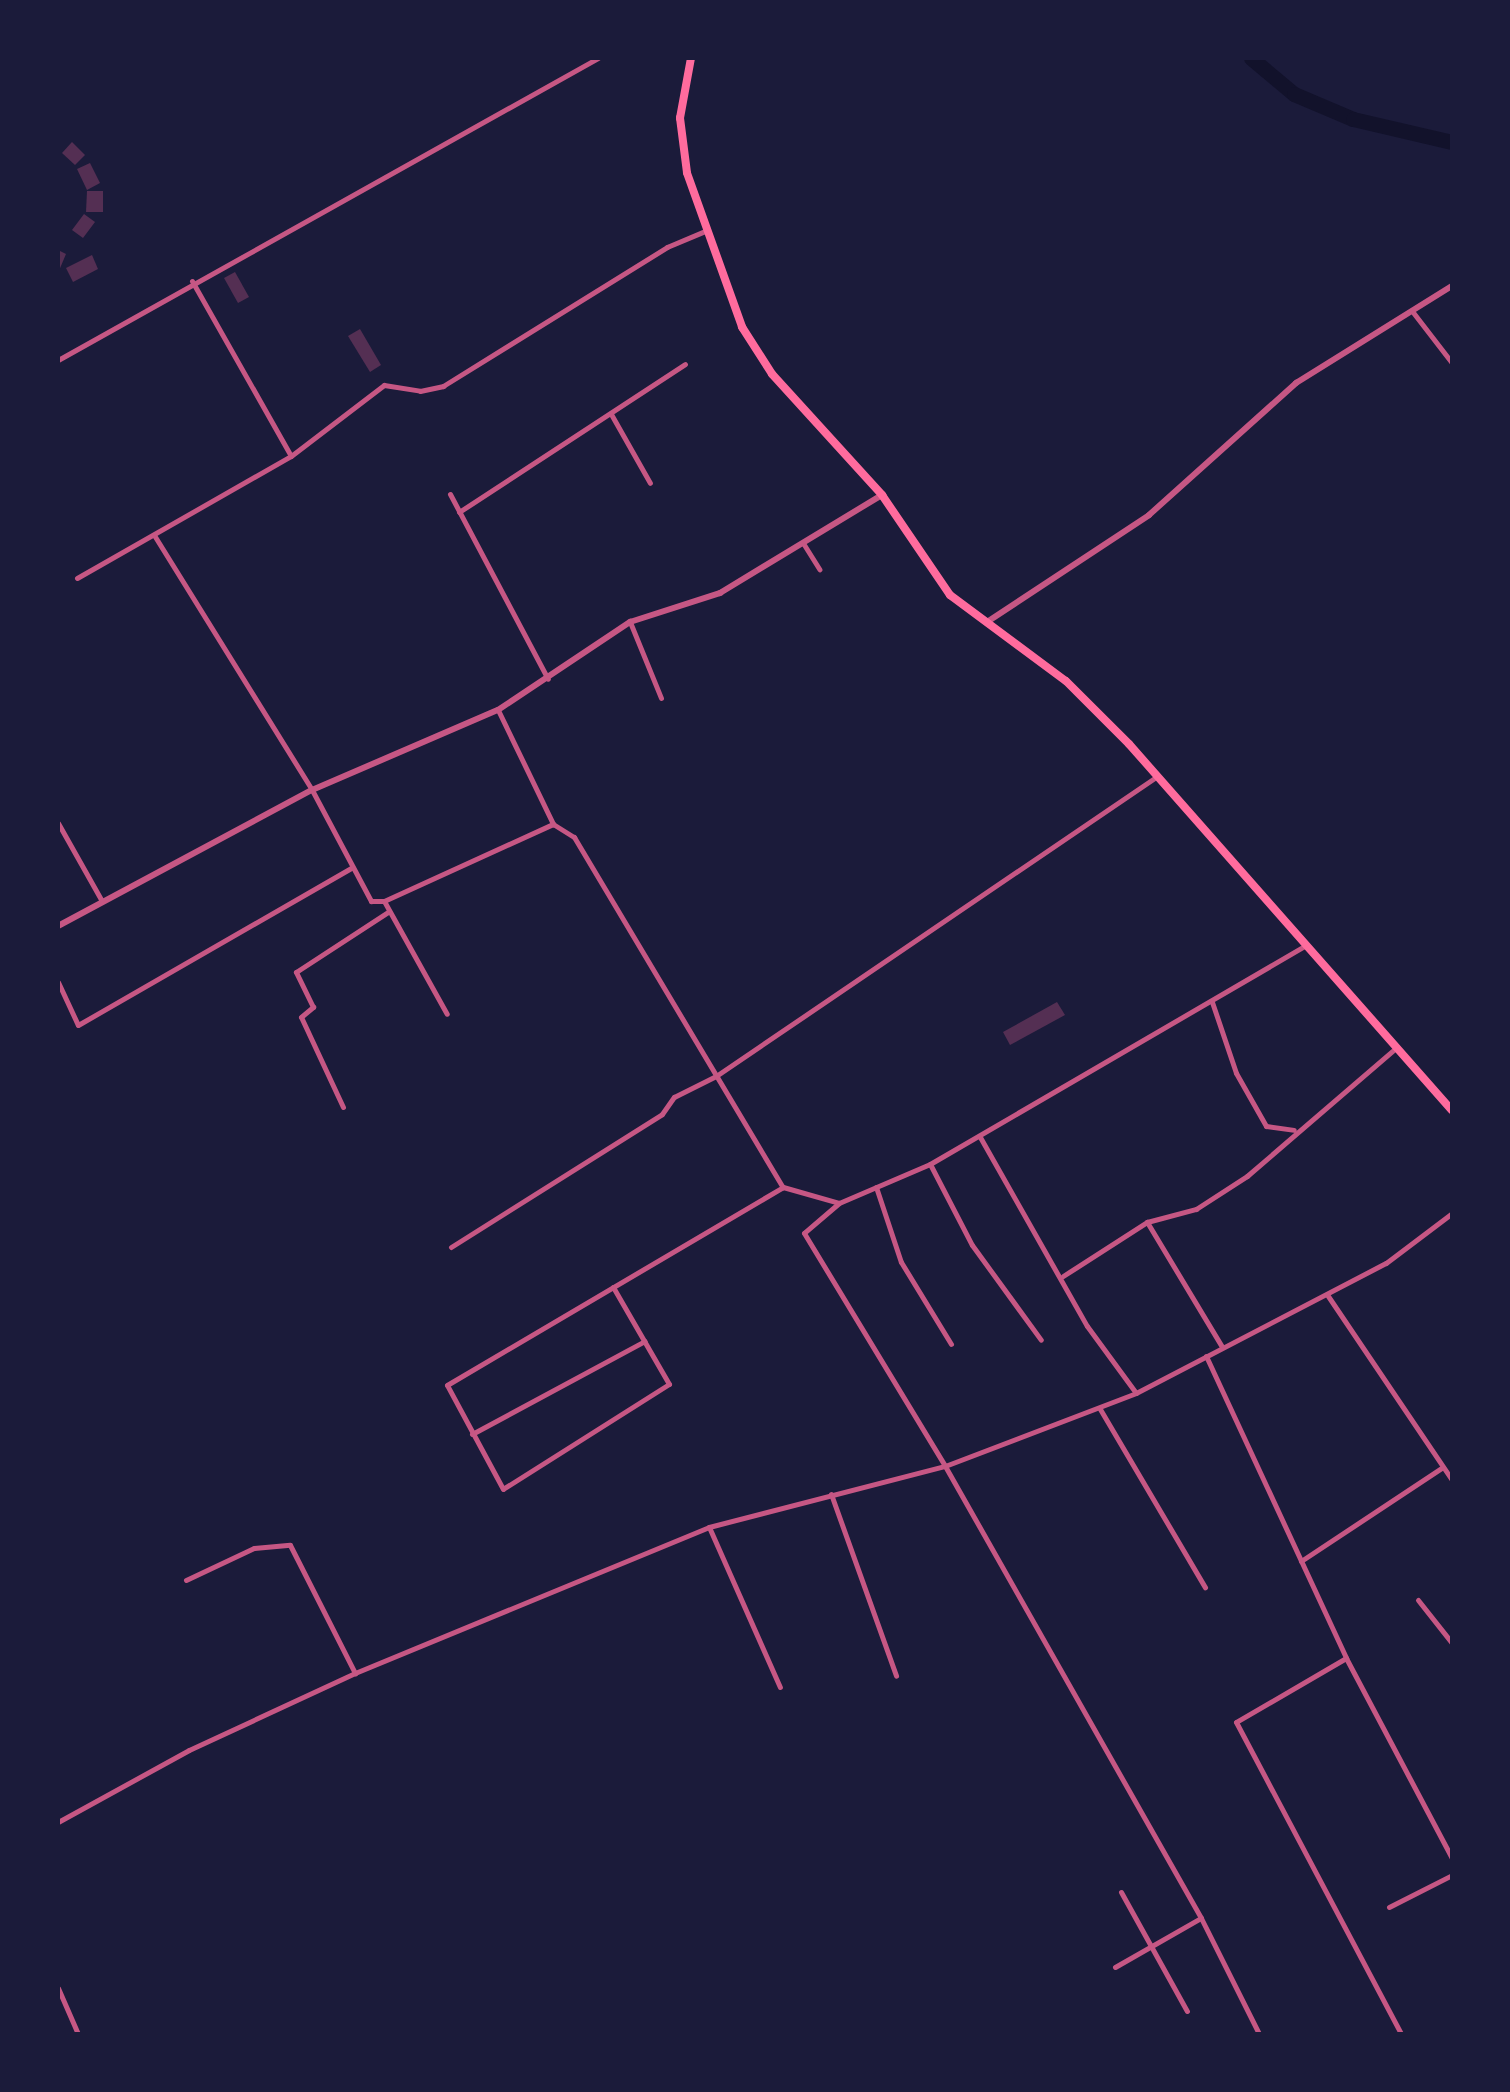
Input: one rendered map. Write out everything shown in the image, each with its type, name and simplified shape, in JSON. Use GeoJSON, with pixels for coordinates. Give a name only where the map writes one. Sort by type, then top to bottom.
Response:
{"type":"FeatureCollection","features":[{"type":"Feature","properties":{"kind":"main road"},"geometry":{"type":"LineString","coordinates":[[691,58],[680,118],[687,173],[742,327],[763,362],[882,495],[941,584],[1066,682],[1156,776],[1452,1110]]}},
{"type":"Feature","properties":{"kind":"street"},"geometry":{"type":"LineString","coordinates":[[58,360],[134,322],[192,281],[510,112],[598,58]]}},
{"type":"Feature","properties":{"kind":"street"},"geometry":{"type":"LineString","coordinates":[[77,578],[291,456],[384,385],[420,391],[442,386],[668,247],[705,231]]}},
{"type":"Feature","properties":{"kind":"street"},"geometry":{"type":"LineString","coordinates":[[192,281],[291,456]]}},
{"type":"Feature","properties":{"kind":"street"},"geometry":{"type":"LineString","coordinates":[[988,622],[1150,515],[1296,384],[1452,286]]}},
{"type":"Feature","properties":{"kind":"street"},"geometry":{"type":"LineString","coordinates":[[1412,311],[1452,363]]}},
{"type":"Feature","properties":{"kind":"street"},"geometry":{"type":"LineString","coordinates":[[459,512],[685,364]]}},
{"type":"Feature","properties":{"kind":"street"},"geometry":{"type":"LineString","coordinates":[[610,414],[650,483]]}},
{"type":"Feature","properties":{"kind":"street"},"geometry":{"type":"LineString","coordinates":[[450,494],[548,679]]}},
{"type":"Feature","properties":{"kind":"street"},"geometry":{"type":"LineString","coordinates":[[58,926],[312,790],[498,710],[630,622],[720,593],[801,540],[882,495]]}},
{"type":"Feature","properties":{"kind":"street"},"geometry":{"type":"LineString","coordinates":[[154,535],[312,790],[371,900],[384,902],[553,824]]}},
{"type":"Feature","properties":{"kind":"street"},"geometry":{"type":"LineString","coordinates":[[801,540],[820,569]]}},
{"type":"Feature","properties":{"kind":"street"},"geometry":{"type":"LineString","coordinates":[[630,622],[661,698]]}},
{"type":"Feature","properties":{"kind":"street"},"geometry":{"type":"LineString","coordinates":[[498,710],[553,824],[574,837],[783,1187],[839,1203]]}},
{"type":"Feature","properties":{"kind":"street"},"geometry":{"type":"LineString","coordinates":[[451,1246],[716,1076],[1156,776]]}},
{"type":"Feature","properties":{"kind":"street"},"geometry":{"type":"LineString","coordinates":[[58,823],[102,900]]}},
{"type":"Feature","properties":{"kind":"street"},"geometry":{"type":"LineString","coordinates":[[58,840],[65,836]]}},
{"type":"Feature","properties":{"kind":"street"},"geometry":{"type":"LineString","coordinates":[[58,982],[78,1025],[351,868]]}},
{"type":"Feature","properties":{"kind":"street"},"geometry":{"type":"LineString","coordinates":[[384,902],[447,1014]]}},
{"type":"Feature","properties":{"kind":"street"},"geometry":{"type":"LineString","coordinates":[[343,1106],[302,1017],[314,1008],[296,972],[388,912]]}},
{"type":"Feature","properties":{"kind":"street"},"geometry":{"type":"LineString","coordinates":[[1258,2034],[1201,1918],[945,1466],[804,1233],[839,1203],[930,1164],[980,1137],[1305,946]]}},
{"type":"Feature","properties":{"kind":"street"},"geometry":{"type":"LineString","coordinates":[[1212,1002],[1236,1073],[1266,1126],[1297,1130]]}},
{"type":"Feature","properties":{"kind":"street"},"geometry":{"type":"LineString","coordinates":[[1063,1276],[1147,1222],[1196,1209],[1247,1176],[1397,1047]]}},
{"type":"Feature","properties":{"kind":"street"},"geometry":{"type":"LineString","coordinates":[[980,1137],[1063,1276],[1087,1326],[1136,1393]]}},
{"type":"Feature","properties":{"kind":"street"},"geometry":{"type":"LineString","coordinates":[[930,1164],[972,1245],[1040,1340]]}},
{"type":"Feature","properties":{"kind":"street"},"geometry":{"type":"LineString","coordinates":[[612,1288],[668,1384],[503,1489],[447,1385],[783,1187]]}},
{"type":"Feature","properties":{"kind":"street"},"geometry":{"type":"LineString","coordinates":[[876,1187],[901,1262],[951,1344]]}},
{"type":"Feature","properties":{"kind":"street"},"geometry":{"type":"LineString","coordinates":[[58,1822],[189,1750],[355,1674],[709,1527],[945,1466],[1136,1393],[1386,1263],[1452,1214]]}},
{"type":"Feature","properties":{"kind":"street"},"geometry":{"type":"LineString","coordinates":[[1147,1222],[1222,1347]]}},
{"type":"Feature","properties":{"kind":"street"},"geometry":{"type":"LineString","coordinates":[[1328,1295],[1452,1480]]}},
{"type":"Feature","properties":{"kind":"street"},"geometry":{"type":"LineString","coordinates":[[472,1434],[644,1341]]}},
{"type":"Feature","properties":{"kind":"street"},"geometry":{"type":"LineString","coordinates":[[1206,1356],[1346,1658],[1452,1858]]}},
{"type":"Feature","properties":{"kind":"street"},"geometry":{"type":"LineString","coordinates":[[1100,1408],[1205,1587]]}},
{"type":"Feature","properties":{"kind":"street"},"geometry":{"type":"LineString","coordinates":[[1302,1561],[1396,1504],[1442,1467]]}},
{"type":"Feature","properties":{"kind":"street"},"geometry":{"type":"LineString","coordinates":[[831,1494],[896,1676]]}},
{"type":"Feature","properties":{"kind":"street"},"geometry":{"type":"LineString","coordinates":[[709,1527],[780,1687]]}},
{"type":"Feature","properties":{"kind":"street"},"geometry":{"type":"LineString","coordinates":[[186,1580],[254,1548],[290,1546],[355,1674]]}},
{"type":"Feature","properties":{"kind":"street"},"geometry":{"type":"LineString","coordinates":[[1418,1600],[1452,1643]]}},
{"type":"Feature","properties":{"kind":"street"},"geometry":{"type":"LineString","coordinates":[[1346,1658],[1236,1722],[1401,2034]]}},
{"type":"Feature","properties":{"kind":"street"},"geometry":{"type":"LineString","coordinates":[[1389,1907],[1452,1875]]}},
{"type":"Feature","properties":{"kind":"street"},"geometry":{"type":"LineString","coordinates":[[1121,1892],[1188,2012]]}},
{"type":"Feature","properties":{"kind":"street"},"geometry":{"type":"LineString","coordinates":[[1115,1967],[1201,1918]]}},
{"type":"Feature","properties":{"kind":"street"},"geometry":{"type":"LineString","coordinates":[[58,1988],[78,2034]]}},
{"type":"Feature","properties":{"kind":"building"},"geometry":{"type":"Polygon","coordinates":[[[72,142],[85,155],[75,165],[62,153],[72,142]]]}},
{"type":"Feature","properties":{"kind":"building"},"geometry":{"type":"Polygon","coordinates":[[[90,163],[100,183],[87,190],[77,169],[90,163]]]}},
{"type":"Feature","properties":{"kind":"building"},"geometry":{"type":"Polygon","coordinates":[[[87,191],[103,191],[103,212],[86,212],[87,191]]]}},
{"type":"Feature","properties":{"kind":"building"},"geometry":{"type":"Polygon","coordinates":[[[84,214],[95,222],[83,238],[72,230],[84,214]]]}},
{"type":"Feature","properties":{"kind":"building"},"geometry":{"type":"Polygon","coordinates":[[[58,250],[66,254],[58,273],[58,250]]]}},
{"type":"Feature","properties":{"kind":"building"},"geometry":{"type":"Polygon","coordinates":[[[92,255],[98,269],[73,282],[66,268],[92,255]]]}},
{"type":"Feature","properties":{"kind":"building"},"geometry":{"type":"Polygon","coordinates":[[[235,272],[249,297],[238,303],[224,278],[235,272]]]}},
{"type":"Feature","properties":{"kind":"building"},"geometry":{"type":"Polygon","coordinates":[[[360,329],[381,365],[370,372],[348,336],[360,329]]]}},
{"type":"Feature","properties":{"kind":"building"},"geometry":{"type":"Polygon","coordinates":[[[1057,1002],[1065,1015],[1010,1045],[1003,1032],[1057,1002]]]}},
{"type":"Feature","properties":{"kind":"waterway"},"geometry":{"type":"LineString","coordinates":[[1251,58],[1294,94],[1353,119],[1452,142]]}}]}
